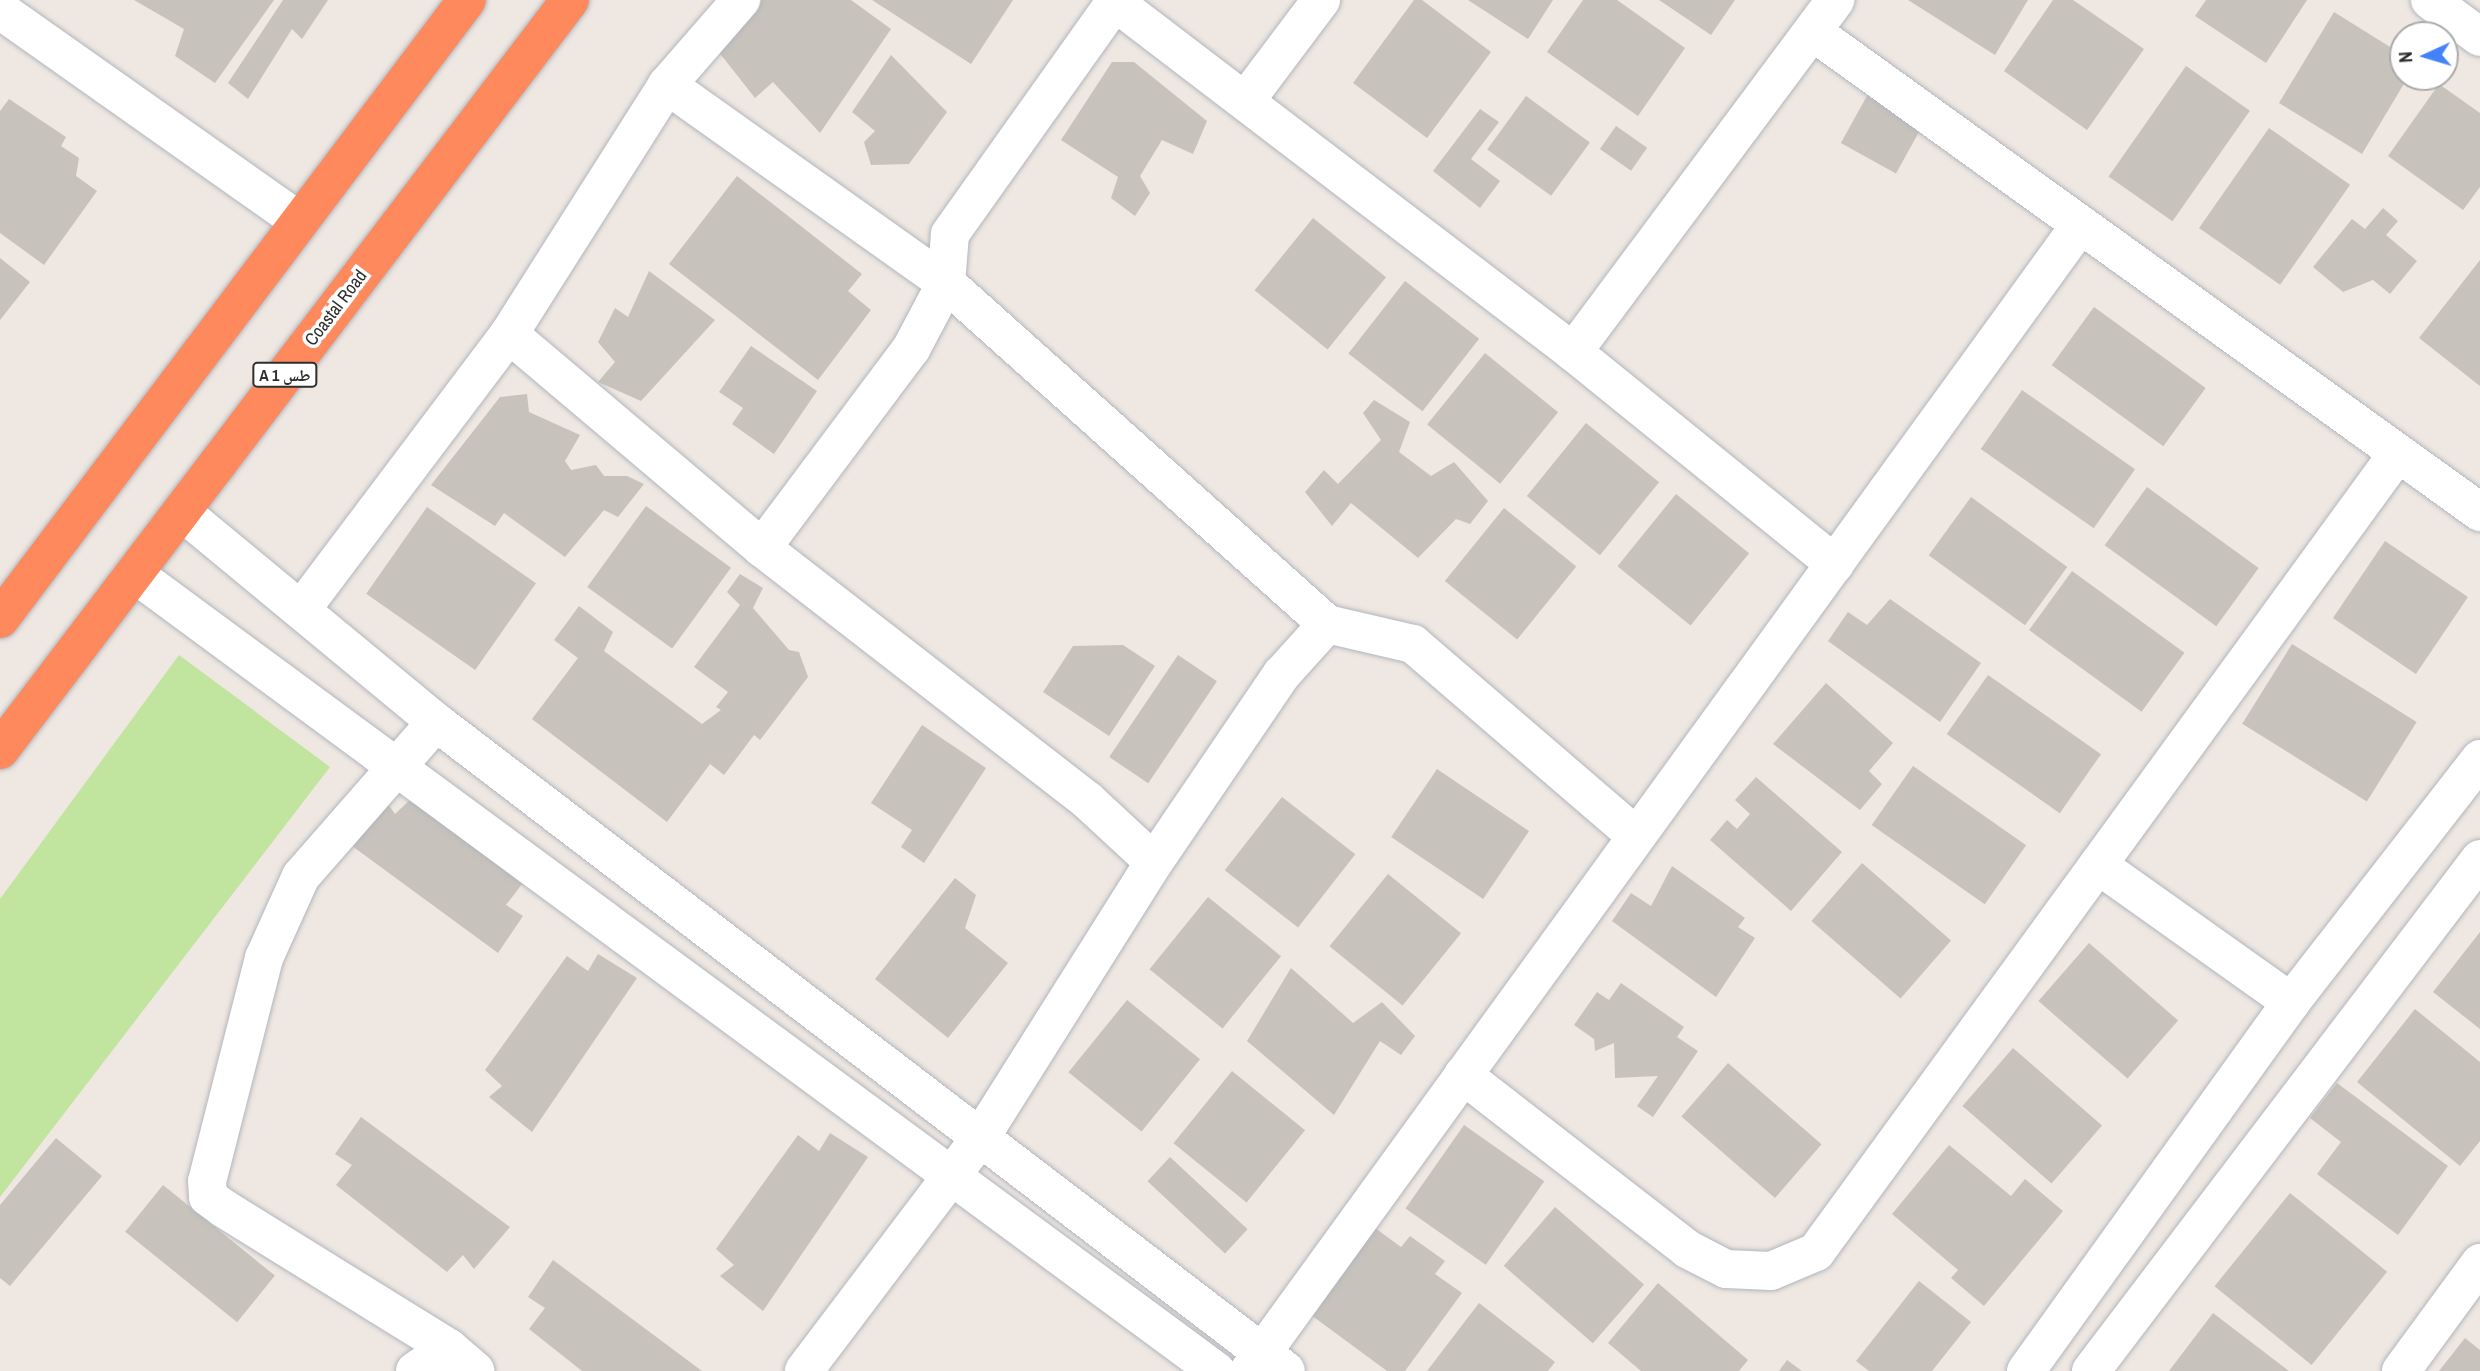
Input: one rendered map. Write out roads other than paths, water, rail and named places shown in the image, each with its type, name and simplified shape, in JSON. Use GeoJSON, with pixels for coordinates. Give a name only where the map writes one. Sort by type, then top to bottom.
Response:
{"type":"FeatureCollection","features":[{"type":"Feature","properties":{"kind":"highway"},"geometry":{"type":"LineString","coordinates":[[0,619],[298,220],[467,0]]}},
{"type":"Feature","properties":{"kind":"highway","name":"Coastal Road"},"geometry":{"type":"LineString","coordinates":[[0,750],[136,575],[570,0]]}},
{"type":"Feature","properties":{"kind":"street"},"geometry":{"type":"LineString","coordinates":[[301,610],[509,334],[667,85],[740,0]]}},
{"type":"Feature","properties":{"kind":"street"},"geometry":{"type":"LineString","coordinates":[[1245,100],[1321,0]]}},
{"type":"Feature","properties":{"kind":"street"},"geometry":{"type":"LineString","coordinates":[[1573,352],[1835,0]]}},
{"type":"Feature","properties":{"kind":"street"},"geometry":{"type":"LineString","coordinates":[[2430,0],[2480,37]]}},
{"type":"Feature","properties":{"kind":"street"},"geometry":{"type":"LineString","coordinates":[[762,548],[911,349],[946,283],[950,234],[1113,1],[1573,352],[1835,564]]}},
{"type":"Feature","properties":{"kind":"street"},"geometry":{"type":"LineString","coordinates":[[0,10],[298,220]]}},
{"type":"Feature","properties":{"kind":"street"},"geometry":{"type":"LineString","coordinates":[[1812,32],[2480,512]]}},
{"type":"Feature","properties":{"kind":"street"},"geometry":{"type":"LineString","coordinates":[[667,85],[946,283],[1327,624],[1413,644],[1636,836]]}},
{"type":"Feature","properties":{"kind":"street"},"geometry":{"type":"LineString","coordinates":[[182,512],[436,722],[980,1138],[1266,1365],[1464,1075],[2080,225]]}},
{"type":"Feature","properties":{"kind":"street"},"geometry":{"type":"LineString","coordinates":[[509,334],[762,548],[1087,800],[1154,862]]}},
{"type":"Feature","properties":{"kind":"street"},"geometry":{"type":"LineString","coordinates":[[1464,1075],[1687,1249],[1727,1269],[1771,1271],[1816,1252],[2398,453]]}},
{"type":"Feature","properties":{"kind":"street"},"geometry":{"type":"LineString","coordinates":[[136,575],[813,1077],[1216,1371]]}},
{"type":"Feature","properties":{"kind":"street"},"geometry":{"type":"LineString","coordinates":[[804,1371],[948,1176],[980,1138],[1154,862],[1282,674],[1327,624]]}},
{"type":"Feature","properties":{"kind":"street"},"geometry":{"type":"LineString","coordinates":[[436,722],[296,888],[264,958],[206,1181],[208,1197],[223,1208],[462,1359]]}},
{"type":"Feature","properties":{"kind":"street"},"geometry":{"type":"LineString","coordinates":[[2026,1371],[2291,1002],[2480,759]]}},
{"type":"Feature","properties":{"kind":"street"},"geometry":{"type":"LineString","coordinates":[[2091,1371],[2480,859]]}},
{"type":"Feature","properties":{"kind":"street"},"geometry":{"type":"LineString","coordinates":[[2098,865],[2291,1002]]}},
{"type":"Feature","properties":{"kind":"street"},"geometry":{"type":"LineString","coordinates":[[813,1077],[844,1036]]}},
{"type":"Feature","properties":{"kind":"street"},"geometry":{"type":"LineString","coordinates":[[2401,1371],[2480,1264]]}},
{"type":"Feature","properties":{"kind":"street"},"geometry":{"type":"LineString","coordinates":[[415,1371],[462,1359]]}}]}
